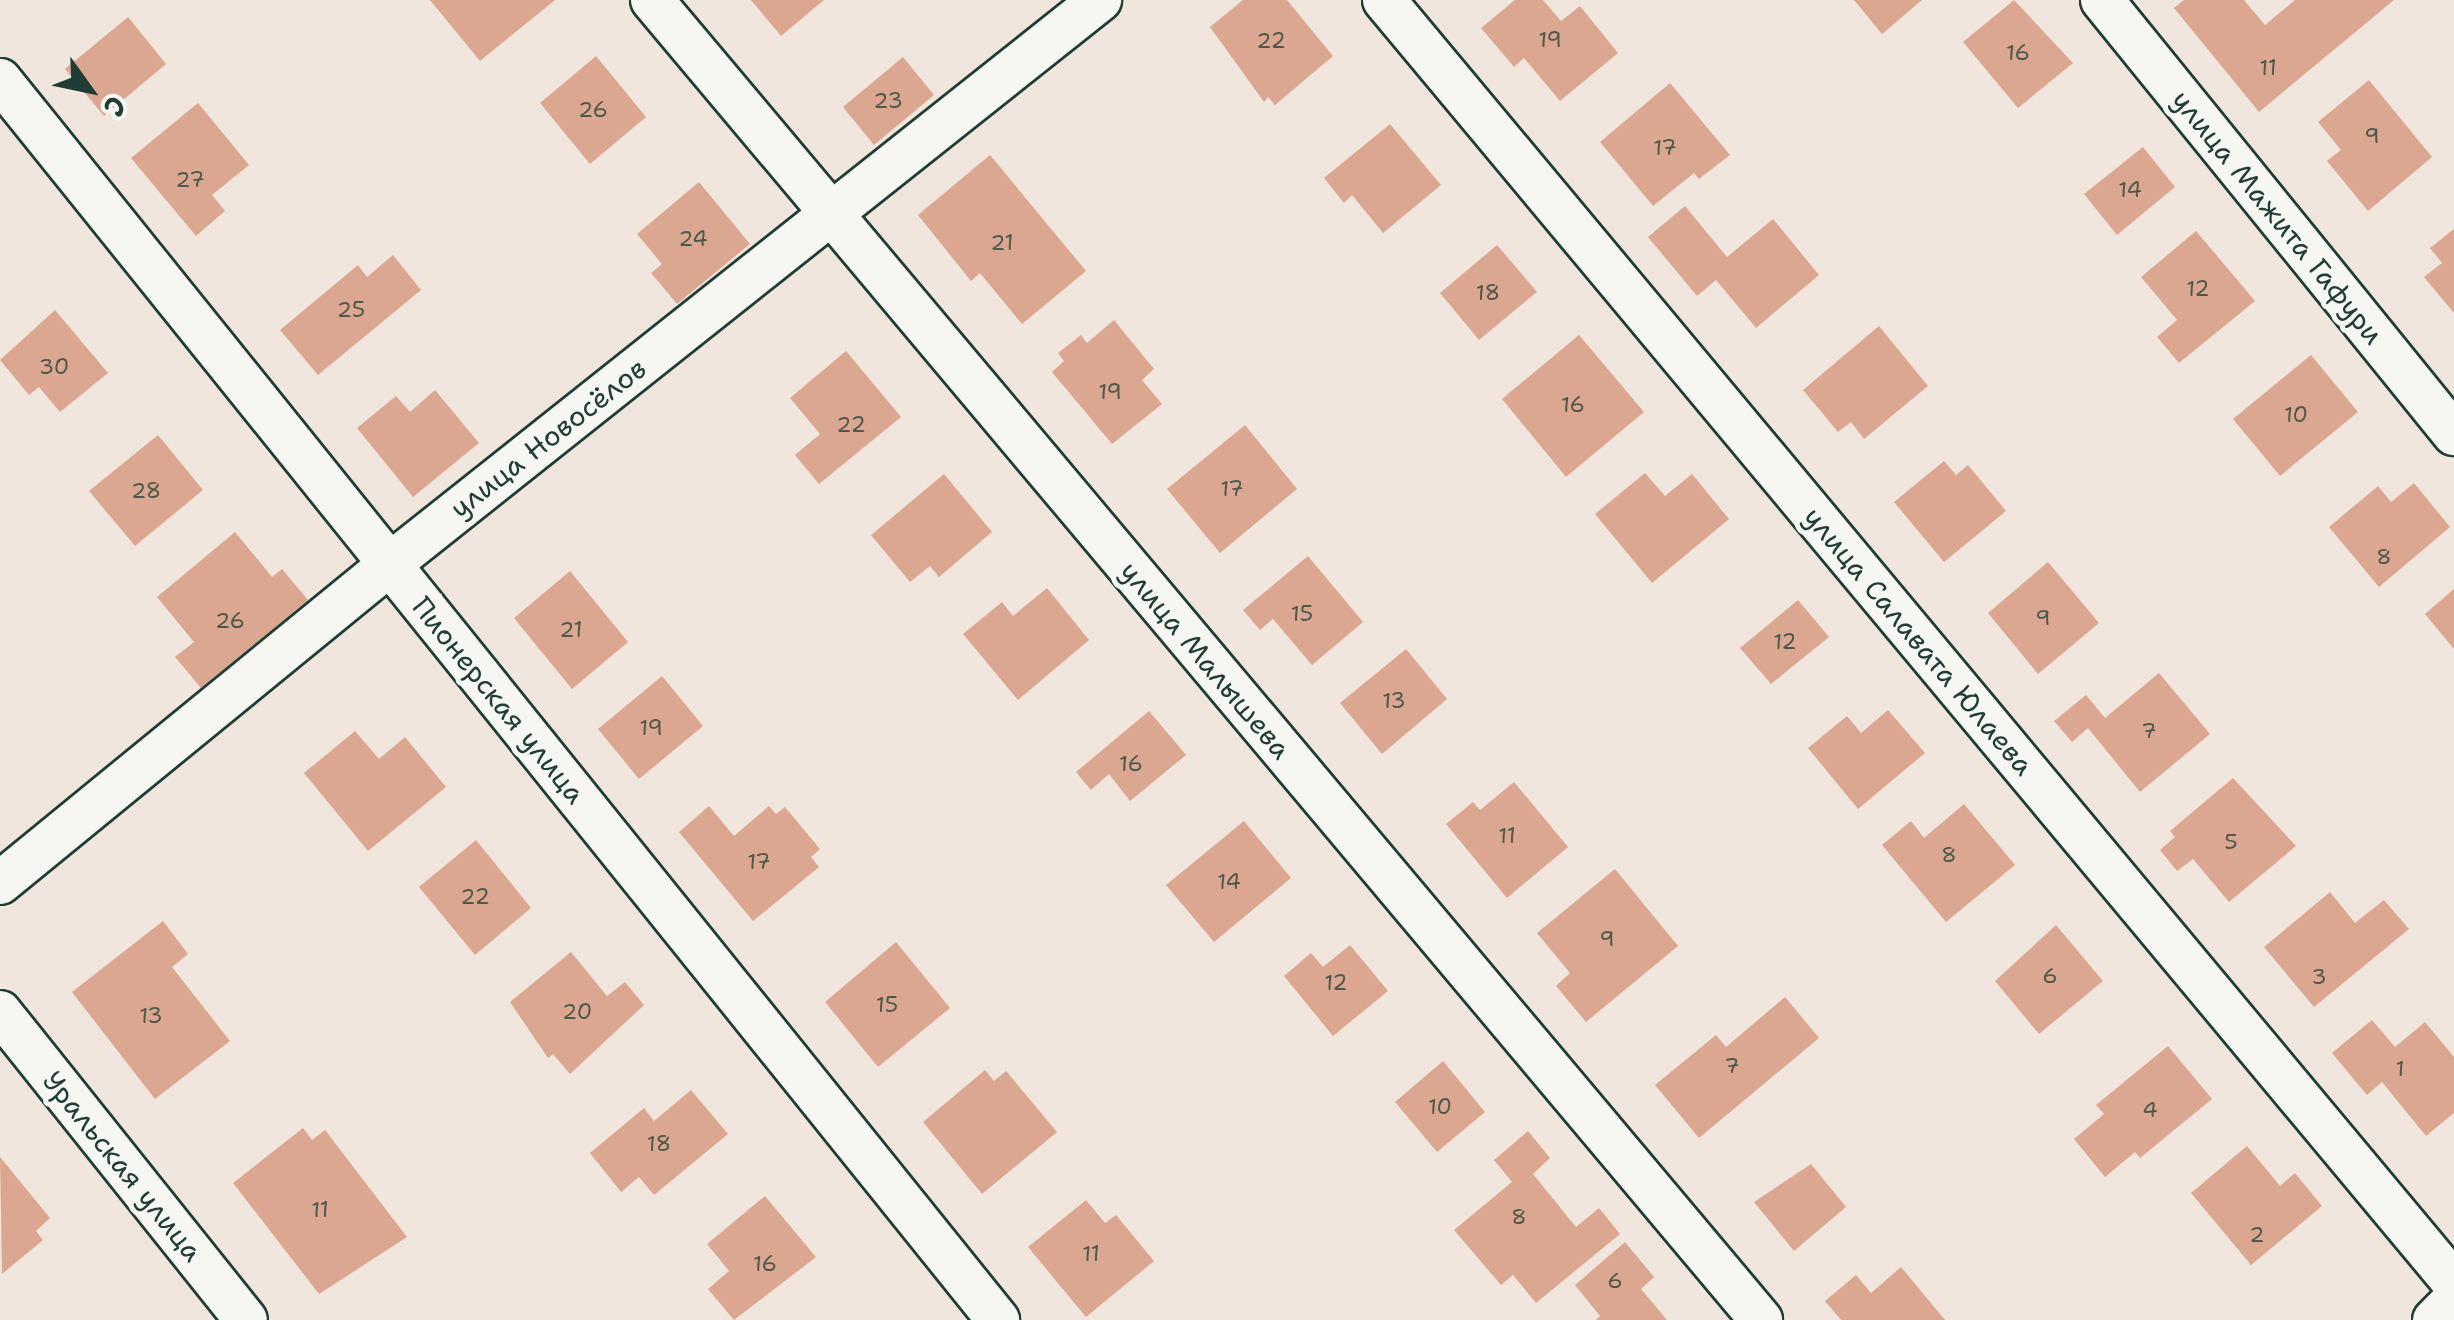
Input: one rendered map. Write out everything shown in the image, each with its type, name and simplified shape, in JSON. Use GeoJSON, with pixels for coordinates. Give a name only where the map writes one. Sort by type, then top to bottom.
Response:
{"type":"FeatureCollection","features":[{"type":"Feature","properties":{"kind":"street","name":"улица Малышева"},"geometry":{"type":"LineString","coordinates":[[652,0],[1761,1320]]}},
{"type":"Feature","properties":{"kind":"street","name":"улица Новосёлов"},"geometry":{"type":"LineString","coordinates":[[0,882],[390,564],[1100,0]]}},
{"type":"Feature","properties":{"kind":"street","name":"улица Салавата Юлаева"},"geometry":{"type":"LineString","coordinates":[[1384,0],[2454,1283]]}},
{"type":"Feature","properties":{"kind":"street","name":"улица Мажита Гафури"},"geometry":{"type":"LineString","coordinates":[[2102,0],[2454,434]]}},
{"type":"Feature","properties":{"kind":"street","name":"Пионерская улица"},"geometry":{"type":"LineString","coordinates":[[0,80],[998,1320]]}},
{"type":"Feature","properties":{"kind":"street","name":"Уральская улица"},"geometry":{"type":"LineString","coordinates":[[0,1012],[246,1320]]}},
{"type":"Feature","properties":{"kind":"street"},"geometry":{"type":"LineString","coordinates":[[2434,1320],[2454,1300]]}},
{"type":"Feature","properties":{"kind":"building"},"geometry":{"type":"Polygon","coordinates":[[[430,0],[555,0],[480,61],[430,0]]]}},
{"type":"Feature","properties":{"kind":"building"},"geometry":{"type":"Polygon","coordinates":[[[751,0],[824,0],[781,36],[751,0]]]}},
{"type":"Feature","properties":{"kind":"building"},"geometry":{"type":"Polygon","coordinates":[[[1243,0],[1287,0],[1333,56],[1275,105],[1268,97],[1264,102],[1210,27],[1243,0]]]}},
{"type":"Feature","properties":{"kind":"building"},"geometry":{"type":"Polygon","coordinates":[[[1515,0],[1543,0],[1561,21],[1580,6],[1618,53],[1560,101],[1524,58],[1514,67],[1481,28],[1515,0]]]}},
{"type":"Feature","properties":{"kind":"building"},"geometry":{"type":"Polygon","coordinates":[[[1854,0],[1922,0],[1882,34],[1854,0]]]}},
{"type":"Feature","properties":{"kind":"building"},"geometry":{"type":"Polygon","coordinates":[[[2014,0],[2073,63],[2018,108],[1963,42],[2014,0]]]}},
{"type":"Feature","properties":{"kind":"building"},"geometry":{"type":"Polygon","coordinates":[[[2184,0],[2244,0],[2265,25],[2295,0],[2394,0],[2259,112],[2174,8],[2184,0]]]}},
{"type":"Feature","properties":{"kind":"building"},"geometry":{"type":"Polygon","coordinates":[[[128,17],[166,64],[104,116],[65,69],[128,17]]]}},
{"type":"Feature","properties":{"kind":"building"},"geometry":{"type":"Polygon","coordinates":[[[596,56],[646,117],[590,164],[540,103],[596,56]]]}},
{"type":"Feature","properties":{"kind":"building"},"geometry":{"type":"Polygon","coordinates":[[[903,57],[934,95],[874,145],[843,107],[903,57]]]}},
{"type":"Feature","properties":{"kind":"building"},"geometry":{"type":"Polygon","coordinates":[[[2369,80],[2432,157],[2368,211],[2327,161],[2341,150],[2318,122],[2369,80]]]}},
{"type":"Feature","properties":{"kind":"building"},"geometry":{"type":"Polygon","coordinates":[[[1670,83],[1730,155],[1699,179],[1694,173],[1653,206],[1600,142],[1670,83]]]}},
{"type":"Feature","properties":{"kind":"building"},"geometry":{"type":"Polygon","coordinates":[[[198,103],[249,165],[212,195],[225,211],[196,236],[131,158],[198,103]]]}},
{"type":"Feature","properties":{"kind":"building"},"geometry":{"type":"Polygon","coordinates":[[[1390,124],[1441,185],[1383,233],[1352,195],[1344,203],[1324,178],[1390,124]]]}},
{"type":"Feature","properties":{"kind":"building"},"geometry":{"type":"Polygon","coordinates":[[[2143,147],[2175,187],[2117,235],[2084,194],[2143,147]]]}},
{"type":"Feature","properties":{"kind":"building"},"geometry":{"type":"Polygon","coordinates":[[[990,155],[1086,271],[1022,324],[980,273],[971,281],[918,215],[990,155]]]}},
{"type":"Feature","properties":{"kind":"building"},"geometry":{"type":"Polygon","coordinates":[[[699,182],[750,244],[677,304],[651,273],[662,264],[637,234],[699,182]]]}},
{"type":"Feature","properties":{"kind":"building"},"geometry":{"type":"Polygon","coordinates":[[[1685,206],[1727,257],[1773,219],[1819,275],[1756,328],[1716,280],[1697,296],[1648,237],[1685,206]]]}},
{"type":"Feature","properties":{"kind":"building"},"geometry":{"type":"Polygon","coordinates":[[[2454,229],[2454,313],[2424,277],[2442,263],[2430,248],[2454,229]]]}},
{"type":"Feature","properties":{"kind":"building"},"geometry":{"type":"Polygon","coordinates":[[[2196,231],[2255,301],[2179,363],[2157,337],[2177,320],[2141,277],[2196,231]]]}},
{"type":"Feature","properties":{"kind":"building"},"geometry":{"type":"Polygon","coordinates":[[[1497,245],[1537,292],[1479,340],[1440,293],[1497,245]]]}},
{"type":"Feature","properties":{"kind":"building"},"geometry":{"type":"Polygon","coordinates":[[[393,255],[421,290],[318,375],[280,330],[358,265],[367,277],[393,255]]]}},
{"type":"Feature","properties":{"kind":"building"},"geometry":{"type":"Polygon","coordinates":[[[55,310],[108,373],[60,412],[39,387],[29,395],[0,360],[55,310]]]}},
{"type":"Feature","properties":{"kind":"building"},"geometry":{"type":"Polygon","coordinates":[[[1114,320],[1154,369],[1142,380],[1162,404],[1112,444],[1052,372],[1064,361],[1058,353],[1081,335],[1087,343],[1114,320]]]}},
{"type":"Feature","properties":{"kind":"building"},"geometry":{"type":"Polygon","coordinates":[[[1879,326],[1928,386],[1864,439],[1851,422],[1838,432],[1803,390],[1879,326]]]}},
{"type":"Feature","properties":{"kind":"building"},"geometry":{"type":"Polygon","coordinates":[[[1579,335],[1644,412],[1566,477],[1502,399],[1579,335]]]}},
{"type":"Feature","properties":{"kind":"building"},"geometry":{"type":"Polygon","coordinates":[[[846,351],[901,417],[819,484],[795,455],[820,434],[790,398],[846,351]]]}},
{"type":"Feature","properties":{"kind":"building"},"geometry":{"type":"Polygon","coordinates":[[[2311,355],[2358,412],[2280,476],[2233,419],[2311,355]]]}},
{"type":"Feature","properties":{"kind":"building"},"geometry":{"type":"Polygon","coordinates":[[[435,390],[479,443],[413,497],[357,428],[396,396],[410,412],[435,390]]]}},
{"type":"Feature","properties":{"kind":"building"},"geometry":{"type":"Polygon","coordinates":[[[1245,425],[1297,489],[1220,553],[1167,489],[1245,425]]]}},
{"type":"Feature","properties":{"kind":"building"},"geometry":{"type":"Polygon","coordinates":[[[158,435],[203,490],[135,546],[89,491],[158,435]]]}},
{"type":"Feature","properties":{"kind":"building"},"geometry":{"type":"Polygon","coordinates":[[[1944,461],[1956,475],[1968,465],[2006,511],[1944,562],[1894,502],[1944,461]]]}},
{"type":"Feature","properties":{"kind":"building"},"geometry":{"type":"Polygon","coordinates":[[[1645,473],[1665,496],[1692,474],[1729,519],[1652,583],[1595,514],[1645,473]]]}},
{"type":"Feature","properties":{"kind":"building"},"geometry":{"type":"Polygon","coordinates":[[[944,474],[992,532],[939,577],[930,566],[910,582],[871,535],[944,474]]]}},
{"type":"Feature","properties":{"kind":"building"},"geometry":{"type":"Polygon","coordinates":[[[2414,483],[2450,527],[2379,587],[2329,527],[2378,486],[2391,502],[2414,483]]]}},
{"type":"Feature","properties":{"kind":"building"},"geometry":{"type":"Polygon","coordinates":[[[235,532],[272,577],[282,569],[308,600],[201,688],[175,657],[194,642],[157,597],[235,532]]]}},
{"type":"Feature","properties":{"kind":"building"},"geometry":{"type":"Polygon","coordinates":[[[1308,556],[1363,622],[1312,665],[1273,619],[1260,630],[1243,610],[1308,556]]]}},
{"type":"Feature","properties":{"kind":"building"},"geometry":{"type":"Polygon","coordinates":[[[2048,562],[2099,623],[2038,674],[1988,613],[2048,562]]]}},
{"type":"Feature","properties":{"kind":"building"},"geometry":{"type":"Polygon","coordinates":[[[570,571],[628,642],[572,689],[514,618],[570,571]]]}},
{"type":"Feature","properties":{"kind":"building"},"geometry":{"type":"Polygon","coordinates":[[[1047,588],[1089,640],[1018,700],[963,634],[1002,602],[1013,616],[1047,588]]]}},
{"type":"Feature","properties":{"kind":"building"},"geometry":{"type":"Polygon","coordinates":[[[2454,589],[2454,649],[2425,614],[2454,589]]]}},
{"type":"Feature","properties":{"kind":"building"},"geometry":{"type":"Polygon","coordinates":[[[1798,600],[1829,637],[1771,684],[1740,648],[1798,600]]]}},
{"type":"Feature","properties":{"kind":"building"},"geometry":{"type":"Polygon","coordinates":[[[1406,649],[1447,699],[1382,754],[1340,703],[1406,649]]]}},
{"type":"Feature","properties":{"kind":"building"},"geometry":{"type":"Polygon","coordinates":[[[2159,673],[2210,734],[2140,792],[2088,728],[2072,742],[2054,721],[2086,695],[2105,718],[2159,673]]]}},
{"type":"Feature","properties":{"kind":"building"},"geometry":{"type":"Polygon","coordinates":[[[662,676],[703,726],[639,779],[598,729],[662,676]]]}},
{"type":"Feature","properties":{"kind":"building"},"geometry":{"type":"Polygon","coordinates":[[[1888,710],[1925,753],[1858,809],[1808,748],[1847,716],[1861,733],[1888,710]]]}},
{"type":"Feature","properties":{"kind":"building"},"geometry":{"type":"Polygon","coordinates":[[[1149,711],[1186,755],[1130,801],[1109,774],[1091,790],[1076,772],[1149,711]]]}},
{"type":"Feature","properties":{"kind":"building"},"geometry":{"type":"Polygon","coordinates":[[[355,731],[379,759],[405,737],[446,787],[368,851],[304,773],[355,731]]]}},
{"type":"Feature","properties":{"kind":"building"},"geometry":{"type":"Polygon","coordinates":[[[2233,778],[2296,846],[2229,902],[2193,859],[2177,871],[2160,850],[2175,837],[2170,831],[2233,778]]]}},
{"type":"Feature","properties":{"kind":"building"},"geometry":{"type":"Polygon","coordinates":[[[1514,782],[1568,847],[1507,898],[1446,824],[1473,802],[1480,810],[1514,782]]]}},
{"type":"Feature","properties":{"kind":"building"},"geometry":{"type":"Polygon","coordinates":[[[1964,804],[2015,865],[1946,922],[1882,845],[1911,821],[1924,838],[1964,804]]]}},
{"type":"Feature","properties":{"kind":"building"},"geometry":{"type":"Polygon","coordinates":[[[709,806],[734,836],[769,806],[776,814],[785,807],[820,849],[811,857],[819,867],[753,921],[679,832],[709,806]]]}},
{"type":"Feature","properties":{"kind":"building"},"geometry":{"type":"Polygon","coordinates":[[[1244,821],[1291,878],[1214,942],[1166,885],[1244,821]]]}},
{"type":"Feature","properties":{"kind":"building"},"geometry":{"type":"Polygon","coordinates":[[[476,840],[531,908],[475,955],[419,887],[476,840]]]}},
{"type":"Feature","properties":{"kind":"building"},"geometry":{"type":"Polygon","coordinates":[[[1615,869],[1678,946],[1586,1022],[1556,986],[1570,973],[1537,933],[1615,869]]]}},
{"type":"Feature","properties":{"kind":"building"},"geometry":{"type":"Polygon","coordinates":[[[2330,892],[2355,923],[2384,900],[2409,929],[2314,1007],[2264,947],[2330,892]]]}},
{"type":"Feature","properties":{"kind":"building"},"geometry":{"type":"Polygon","coordinates":[[[163,921],[188,954],[172,967],[230,1041],[155,1099],[72,992],[163,921]]]}},
{"type":"Feature","properties":{"kind":"building"},"geometry":{"type":"Polygon","coordinates":[[[2056,925],[2103,981],[2039,1034],[1995,981],[2056,925]]]}},
{"type":"Feature","properties":{"kind":"building"},"geometry":{"type":"Polygon","coordinates":[[[896,942],[950,1008],[878,1067],[825,1002],[896,942]]]}},
{"type":"Feature","properties":{"kind":"building"},"geometry":{"type":"Polygon","coordinates":[[[1350,945],[1388,991],[1333,1036],[1284,976],[1311,953],[1323,967],[1350,945]]]}},
{"type":"Feature","properties":{"kind":"building"},"geometry":{"type":"Polygon","coordinates":[[[571,952],[607,996],[625,982],[644,1005],[570,1074],[553,1054],[548,1058],[510,1002],[571,952]]]}},
{"type":"Feature","properties":{"kind":"building"},"geometry":{"type":"Polygon","coordinates":[[[1785,997],[1819,1038],[1699,1138],[1655,1085],[1716,1035],[1726,1047],[1785,997]]]}},
{"type":"Feature","properties":{"kind":"building"},"geometry":{"type":"Polygon","coordinates":[[[2372,1020],[2395,1047],[2425,1022],[2454,1057],[2454,1113],[2426,1136],[2382,1082],[2367,1095],[2332,1053],[2372,1020]]]}},
{"type":"Feature","properties":{"kind":"building"},"geometry":{"type":"Polygon","coordinates":[[[2168,1046],[2212,1099],[2140,1158],[2135,1152],[2105,1177],[2074,1139],[2104,1114],[2096,1105],[2168,1046]]]}},
{"type":"Feature","properties":{"kind":"building"},"geometry":{"type":"Polygon","coordinates":[[[1443,1061],[1485,1112],[1437,1152],[1395,1102],[1443,1061]]]}},
{"type":"Feature","properties":{"kind":"building"},"geometry":{"type":"Polygon","coordinates":[[[985,1070],[994,1081],[1006,1071],[1057,1132],[982,1194],[923,1122],[985,1070]]]}},
{"type":"Feature","properties":{"kind":"building"},"geometry":{"type":"Polygon","coordinates":[[[691,1090],[728,1134],[654,1195],[639,1177],[621,1192],[590,1153],[644,1108],[654,1121],[691,1090]]]}},
{"type":"Feature","properties":{"kind":"building"},"geometry":{"type":"Polygon","coordinates":[[[303,1128],[312,1140],[325,1130],[407,1237],[319,1294],[233,1183],[303,1128]]]}},
{"type":"Feature","properties":{"kind":"building"},"geometry":{"type":"Polygon","coordinates":[[[1528,1131],[1550,1158],[1533,1174],[1576,1227],[1599,1208],[1620,1234],[1536,1303],[1513,1275],[1501,1285],[1454,1230],[1512,1182],[1494,1160],[1528,1131]]]}},
{"type":"Feature","properties":{"kind":"building"},"geometry":{"type":"Polygon","coordinates":[[[2247,1146],[2280,1186],[2295,1173],[2322,1206],[2251,1265],[2191,1193],[2247,1146]]]}},
{"type":"Feature","properties":{"kind":"building"},"geometry":{"type":"Polygon","coordinates":[[[0,1157],[50,1218],[36,1231],[43,1240],[2,1274],[0,1157]]]}},
{"type":"Feature","properties":{"kind":"building"},"geometry":{"type":"Polygon","coordinates":[[[1811,1164],[1846,1207],[1794,1251],[1754,1202],[1811,1164]]]}},
{"type":"Feature","properties":{"kind":"building"},"geometry":{"type":"Polygon","coordinates":[[[765,1196],[816,1257],[734,1320],[708,1289],[729,1271],[707,1244],[765,1196]]]}},
{"type":"Feature","properties":{"kind":"building"},"geometry":{"type":"Polygon","coordinates":[[[1086,1200],[1105,1223],[1116,1215],[1154,1261],[1086,1317],[1028,1247],[1086,1200]]]}},
{"type":"Feature","properties":{"kind":"building"},"geometry":{"type":"Polygon","coordinates":[[[1625,1242],[1654,1277],[1641,1289],[1667,1320],[1596,1320],[1600,1316],[1575,1285],[1625,1242]]]}},
{"type":"Feature","properties":{"kind":"building"},"geometry":{"type":"Polygon","coordinates":[[[1901,1267],[1945,1320],[1841,1320],[1825,1301],[1856,1275],[1871,1293],[1901,1267]]]}}]}
